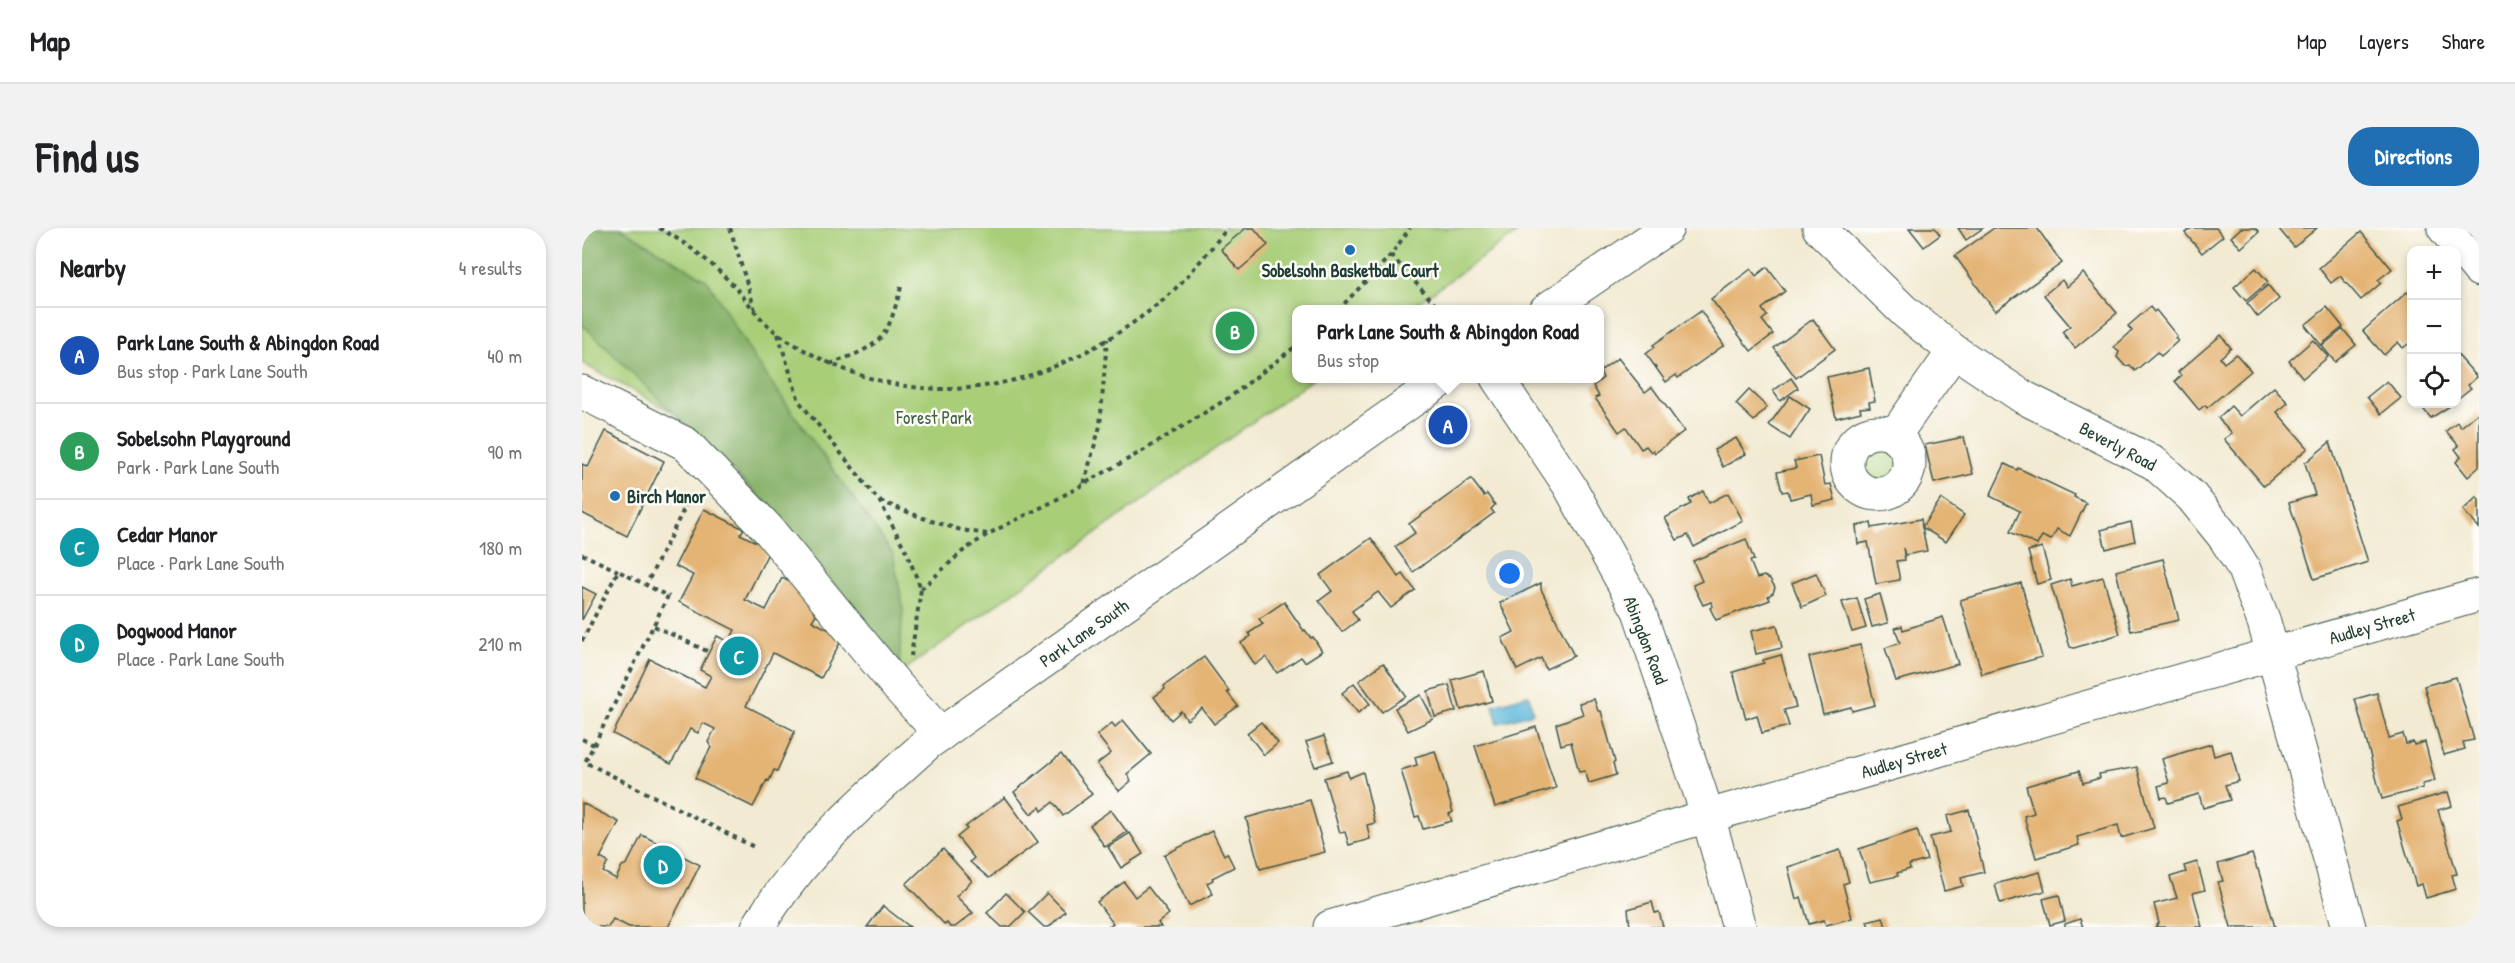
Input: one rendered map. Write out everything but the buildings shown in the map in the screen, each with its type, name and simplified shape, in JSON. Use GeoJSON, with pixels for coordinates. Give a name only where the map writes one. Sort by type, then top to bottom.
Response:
{"type":"FeatureCollection","features":[{"type":"Feature","properties":{"kind":"street"},"geometry":{"type":"LineString","coordinates":[[1608,267],[1626,228]]}},
{"type":"Feature","properties":{"kind":"street"},"geometry":{"type":"LineString","coordinates":[[1552,305],[1667,228]]}},
{"type":"Feature","properties":{"kind":"street","name":"Beverly Road"},"geometry":{"type":"LineString","coordinates":[[1819,228],[1905,312],[1954,351],[2023,397],[2154,463],[2192,497],[2225,538],[2243,567],[2258,603],[2349,927]]}},
{"type":"Feature","properties":{"kind":"street"},"geometry":{"type":"LineString","coordinates":[[2444,228],[2479,270]]}},
{"type":"Feature","properties":{"kind":"street"},"geometry":{"type":"LineString","coordinates":[[1894,436],[1954,351]]}},
{"type":"Feature","properties":{"kind":"street","name":"Park Lane South"},"geometry":{"type":"LineString","coordinates":[[758,927],[820,845],[876,790],[941,734],[1437,383]]}},
{"type":"Feature","properties":{"kind":"street","name":"Abingdon Road"},"geometry":{"type":"LineString","coordinates":[[1500,383],[1569,485],[1639,611],[1708,816],[1739,927]]}},
{"type":"Feature","properties":{"kind":"street"},"geometry":{"type":"LineString","coordinates":[[582,392],[686,444],[767,528],[897,686],[941,734]]}},
{"type":"Feature","properties":{"kind":"street","name":"Audley Street"},"geometry":{"type":"LineString","coordinates":[[1330,927],[2479,595]]}},
{"type":"Feature","properties":{"kind":"path"},"geometry":{"type":"LineString","coordinates":[[659,228],[677,238],[713,265],[735,287],[756,314],[778,334],[829,365],[891,384],[935,390],[982,388],[1054,367],[1107,339],[1159,304],[1228,228]]}},
{"type":"Feature","properties":{"kind":"path"},"geometry":{"type":"LineString","coordinates":[[730,228],[756,314]]}},
{"type":"Feature","properties":{"kind":"path"},"geometry":{"type":"LineString","coordinates":[[1342,305],[1391,255],[1410,228]]}},
{"type":"Feature","properties":{"kind":"path"},"geometry":{"type":"LineString","coordinates":[[1391,255],[1436,305]]}},
{"type":"Feature","properties":{"kind":"path"},"geometry":{"type":"LineString","coordinates":[[829,365],[854,355],[880,340],[892,320],[901,288]]}},
{"type":"Feature","properties":{"kind":"path"},"geometry":{"type":"LineString","coordinates":[[778,334],[799,401],[879,501],[907,553],[921,589],[909,666]]}},
{"type":"Feature","properties":{"kind":"path"},"geometry":{"type":"LineString","coordinates":[[1084,483],[1100,426],[1107,339]]}},
{"type":"Feature","properties":{"kind":"path"},"geometry":{"type":"LineString","coordinates":[[921,589],[963,551],[988,534],[1146,449],[1230,397],[1292,349]]}},
{"type":"Feature","properties":{"kind":"path"},"geometry":{"type":"LineString","coordinates":[[644,583],[646,585],[706,464]]}},
{"type":"Feature","properties":{"kind":"path"},"geometry":{"type":"LineString","coordinates":[[879,501],[939,523],[988,534]]}},
{"type":"Feature","properties":{"kind":"path"},"geometry":{"type":"LineString","coordinates":[[582,554],[669,596],[582,769]]}},
{"type":"Feature","properties":{"kind":"path"},"geometry":{"type":"LineString","coordinates":[[582,642],[618,571]]}},
{"type":"Feature","properties":{"kind":"path"},"geometry":{"type":"LineString","coordinates":[[654,626],[709,652]]}},
{"type":"Feature","properties":{"kind":"path"},"geometry":{"type":"LineString","coordinates":[[582,739],[594,745]]}},
{"type":"Feature","properties":{"kind":"path"},"geometry":{"type":"LineString","coordinates":[[585,762],[754,847]]}},
{"type":"Feature","properties":{"kind":"green space","name":"Forest Park"},"geometry":{"type":"Polygon","coordinates":[[[582,228],[1524,228],[1415,305],[1292,305],[1292,383],[1307,383],[903,671],[694,424],[582,363],[582,228]]]}},
{"type":"Feature","properties":{"kind":"green space"},"geometry":{"type":"Polygon","coordinates":[[[582,228],[621,228],[707,280],[754,358],[893,554],[903,607],[899,666],[849,601],[773,510],[582,324],[582,228]]]}},
{"type":"Feature","properties":{"kind":"green space"},"geometry":{"type":"Polygon","coordinates":[[[1878,441],[1887,442],[1894,448],[1900,455],[1900,473],[1894,480],[1887,486],[1878,487],[1869,486],[1862,480],[1856,473],[1855,464],[1856,455],[1862,448],[1869,442],[1878,441]]]}},
{"type":"Feature","properties":{"kind":"water"},"geometry":{"type":"Polygon","coordinates":[[[1529,695],[1533,713],[1498,723],[1493,705],[1529,695]]]}},
{"type":"Feature","properties":{"kind":"place","name":"Sobelsohn Basketball Court"},"geometry":{"type":"Point","coordinates":[1350,250]}},
{"type":"Feature","properties":{"kind":"place","name":"Sobelsohn Playground"},"geometry":{"type":"Point","coordinates":[1235,331]}},
{"type":"Feature","properties":{"kind":"place","name":"Park Lane South & Abingdon Road"},"geometry":{"type":"Point","coordinates":[1448,425]}},
{"type":"Feature","properties":{"kind":"place","name":"Birch Manor"},"geometry":{"type":"Point","coordinates":[615,496]}},
{"type":"Feature","properties":{"kind":"place","name":"Cedar Manor"},"geometry":{"type":"Point","coordinates":[739,656]}},
{"type":"Feature","properties":{"kind":"place","name":"Dogwood Manor"},"geometry":{"type":"Point","coordinates":[663,865]}}]}
